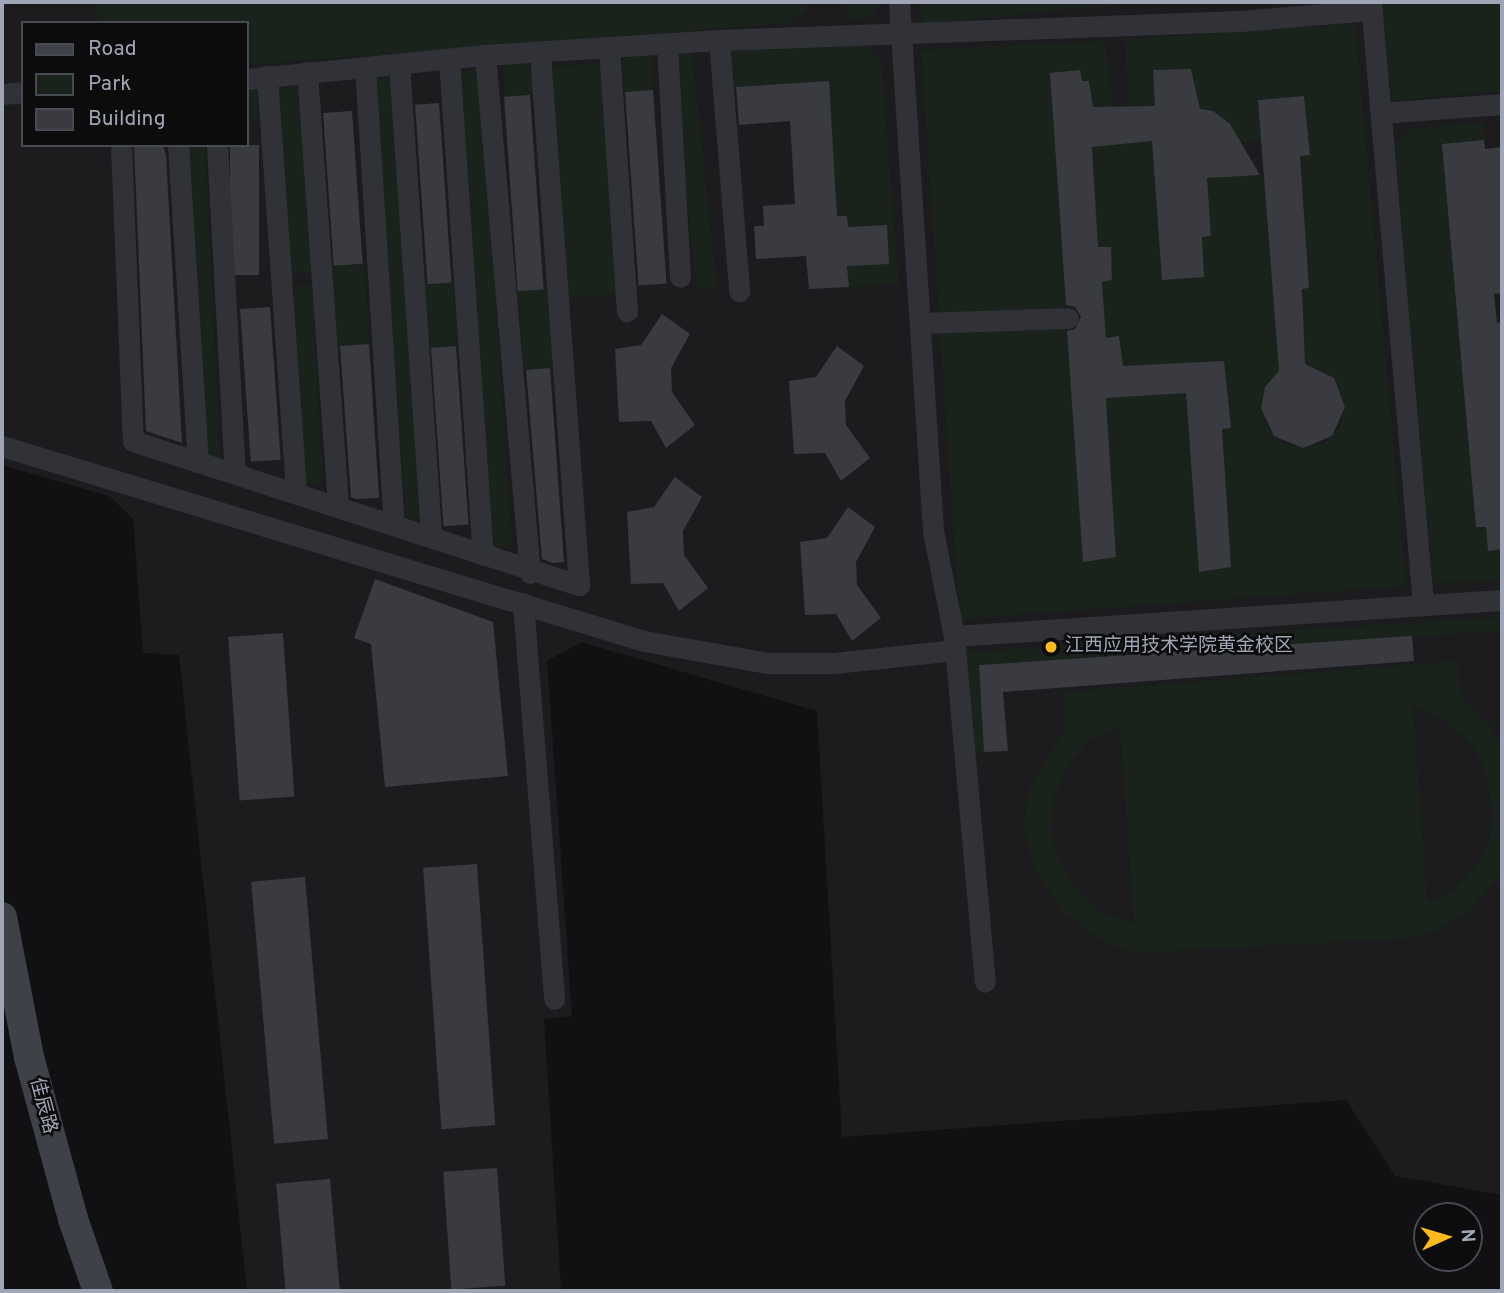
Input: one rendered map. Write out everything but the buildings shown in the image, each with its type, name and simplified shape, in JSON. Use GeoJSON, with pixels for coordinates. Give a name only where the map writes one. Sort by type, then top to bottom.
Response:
{"type":"FeatureCollection","features":[{"type":"Feature","properties":{"kind":"main road","name":"佳辰路"},"geometry":{"type":"LineString","coordinates":[[2,917],[29,1056],[73,1219],[98,1291]]}},
{"type":"Feature","properties":{"kind":"main road","name":"佳辰路"},"geometry":{"type":"LineString","coordinates":[[2,1021],[54,1220],[78,1291]]}},
{"type":"Feature","properties":{"kind":"street"},"geometry":{"type":"LineString","coordinates":[[899,2],[933,531],[954,643],[985,982]]}},
{"type":"Feature","properties":{"kind":"street"},"geometry":{"type":"LineString","coordinates":[[296,492],[257,78],[485,55],[540,54],[719,40],[1240,22],[1371,6],[1423,604]]}},
{"type":"Feature","properties":{"kind":"street"},"geometry":{"type":"LineString","coordinates":[[719,40],[739,291]]}},
{"type":"Feature","properties":{"kind":"street"},"geometry":{"type":"LineString","coordinates":[[667,44],[680,277]]}},
{"type":"Feature","properties":{"kind":"street"},"geometry":{"type":"LineString","coordinates":[[609,48],[627,311]]}},
{"type":"Feature","properties":{"kind":"street"},"geometry":{"type":"LineString","coordinates":[[121,147],[133,441],[338,505],[530,573],[579,585],[540,54]]}},
{"type":"Feature","properties":{"kind":"street"},"geometry":{"type":"LineString","coordinates":[[485,55],[530,573]]}},
{"type":"Feature","properties":{"kind":"street"},"geometry":{"type":"LineString","coordinates":[[449,59],[483,555]]}},
{"type":"Feature","properties":{"kind":"street"},"geometry":{"type":"LineString","coordinates":[[399,64],[431,536]]}},
{"type":"Feature","properties":{"kind":"street"},"geometry":{"type":"LineString","coordinates":[[365,67],[394,524]]}},
{"type":"Feature","properties":{"kind":"street"},"geometry":{"type":"LineString","coordinates":[[307,72],[338,505]]}},
{"type":"Feature","properties":{"kind":"street"},"geometry":{"type":"LineString","coordinates":[[2,94],[21,92]]}},
{"type":"Feature","properties":{"kind":"street"},"geometry":{"type":"LineString","coordinates":[[1381,113],[1502,104]]}},
{"type":"Feature","properties":{"kind":"street"},"geometry":{"type":"LineString","coordinates":[[177,147],[198,462]]}},
{"type":"Feature","properties":{"kind":"street"},"geometry":{"type":"LineString","coordinates":[[217,147],[235,474]]}},
{"type":"Feature","properties":{"kind":"street"},"geometry":{"type":"LineString","coordinates":[[921,323],[1068,318]]}},
{"type":"Feature","properties":{"kind":"street"},"geometry":{"type":"LineString","coordinates":[[2,446],[644,641],[767,663],[834,663],[954,643],[1423,604],[1502,600]]}},
{"type":"Feature","properties":{"kind":"street"},"geometry":{"type":"LineString","coordinates":[[523,603],[554,999]]}},
{"type":"Feature","properties":{"kind":"shaded area","name":"江西应用技术学院黄金校区"},"geometry":{"type":"Polygon","coordinates":[[[2,2],[1502,2],[1502,1195],[1395,1176],[1346,1100],[842,1137],[817,711],[581,642],[547,661],[572,1016],[544,1019],[561,1291],[247,1291],[179,655],[143,653],[133,519],[109,496],[2,465],[2,2]]]}},
{"type":"Feature","properties":{"kind":"green space"},"geometry":{"type":"Polygon","coordinates":[[[96,2],[806,2],[806,11],[789,23],[248,65],[248,21],[98,21],[96,2]]]}},
{"type":"Feature","properties":{"kind":"green space"},"geometry":{"type":"Polygon","coordinates":[[[846,2],[874,2],[875,17],[848,19],[846,2]]]}},
{"type":"Feature","properties":{"kind":"green space"},"geometry":{"type":"Polygon","coordinates":[[[920,2],[1137,2],[922,24],[920,2]]]}},
{"type":"Feature","properties":{"kind":"green space"},"geometry":{"type":"Polygon","coordinates":[[[1382,2],[1502,4],[1502,91],[1391,101],[1382,2]]]}},
{"type":"Feature","properties":{"kind":"green space"},"geometry":{"type":"Polygon","coordinates":[[[1355,24],[1406,586],[959,619],[921,50],[1105,41],[1114,107],[1093,107],[1089,81],[1082,81],[1080,70],[1050,74],[1083,562],[1116,557],[1106,398],[1186,393],[1199,572],[1231,567],[1222,429],[1231,427],[1224,362],[1123,366],[1119,337],[1106,338],[1102,282],[1112,280],[1111,247],[1098,247],[1092,147],[1152,141],[1162,280],[1202,237],[1211,235],[1209,203],[1196,202],[1196,178],[1263,175],[1279,371],[1262,397],[1263,419],[1283,443],[1303,448],[1324,443],[1339,428],[1345,407],[1334,378],[1305,364],[1302,289],[1309,288],[1300,156],[1310,155],[1304,96],[1259,100],[1261,141],[1241,142],[1200,109],[1191,69],[1155,106],[1128,106],[1125,39],[1355,24]]]}},
{"type":"Feature","properties":{"kind":"green space"},"geometry":{"type":"Polygon","coordinates":[[[863,42],[881,59],[899,285],[849,287],[847,266],[889,263],[887,226],[849,245],[847,216],[837,216],[828,81],[729,88],[731,48],[863,42]]]}},
{"type":"Feature","properties":{"kind":"green space"},"geometry":{"type":"Polygon","coordinates":[[[692,52],[717,288],[697,290],[672,54],[692,52]]]}},
{"type":"Feature","properties":{"kind":"green space"},"geometry":{"type":"Polygon","coordinates":[[[651,53],[653,90],[624,91],[622,55],[651,53]]]}},
{"type":"Feature","properties":{"kind":"green space"},"geometry":{"type":"Polygon","coordinates":[[[602,63],[618,294],[568,298],[552,66],[602,63]]]}},
{"type":"Feature","properties":{"kind":"green space"},"geometry":{"type":"Polygon","coordinates":[[[533,64],[535,95],[505,97],[503,66],[533,64]]]}},
{"type":"Feature","properties":{"kind":"green space"},"geometry":{"type":"Polygon","coordinates":[[[479,70],[512,545],[492,546],[459,71],[479,70]]]}},
{"type":"Feature","properties":{"kind":"green space"},"geometry":{"type":"Polygon","coordinates":[[[390,77],[421,518],[406,519],[375,78],[390,77]]]}},
{"type":"Feature","properties":{"kind":"green space"},"geometry":{"type":"Polygon","coordinates":[[[297,87],[313,272],[290,274],[274,89],[297,87]]]}},
{"type":"Feature","properties":{"kind":"green space"},"geometry":{"type":"Polygon","coordinates":[[[248,90],[257,90],[258,120],[248,120],[248,90]]]}},
{"type":"Feature","properties":{"kind":"green space"},"geometry":{"type":"Polygon","coordinates":[[[1484,123],[1484,140],[1442,145],[1476,527],[1486,527],[1488,550],[1502,549],[1502,581],[1433,583],[1395,146],[1412,128],[1484,123]]]}},
{"type":"Feature","properties":{"kind":"green space"},"geometry":{"type":"Polygon","coordinates":[[[184,147],[205,147],[220,461],[204,456],[184,147]]]}},
{"type":"Feature","properties":{"kind":"green space"},"geometry":{"type":"Polygon","coordinates":[[[364,264],[370,344],[338,346],[332,266],[364,264]]]}},
{"type":"Feature","properties":{"kind":"green space"},"geometry":{"type":"Polygon","coordinates":[[[453,283],[458,346],[429,348],[423,286],[453,283]]]}},
{"type":"Feature","properties":{"kind":"green space"},"geometry":{"type":"Polygon","coordinates":[[[312,285],[322,483],[304,484],[294,286],[312,285]]]}},
{"type":"Feature","properties":{"kind":"green space"},"geometry":{"type":"Polygon","coordinates":[[[547,288],[554,368],[524,370],[517,291],[547,288]]]}},
{"type":"Feature","properties":{"kind":"green space"},"geometry":{"type":"Polygon","coordinates":[[[1499,617],[1500,631],[979,665],[984,752],[974,753],[967,652],[1499,617]]]}},
{"type":"Feature","properties":{"kind":"green space"},"geometry":{"type":"Polygon","coordinates":[[[1457,661],[1461,698],[1485,719],[1502,747],[1502,874],[1468,912],[1433,932],[1410,938],[1136,953],[1106,943],[1065,914],[1034,870],[1023,826],[1030,787],[1065,729],[1063,692],[1457,661]],[[1413,706],[1427,902],[1452,892],[1476,865],[1489,844],[1492,811],[1486,774],[1473,746],[1445,721],[1413,706]],[[1120,727],[1091,739],[1070,762],[1053,799],[1051,831],[1058,858],[1072,885],[1098,911],[1133,923],[1134,922],[1120,727]]]}},
{"type":"Feature","properties":{"kind":"place","name":"江西应用技术学院黄金校区"},"geometry":{"type":"Point","coordinates":[1051,647]}}]}
